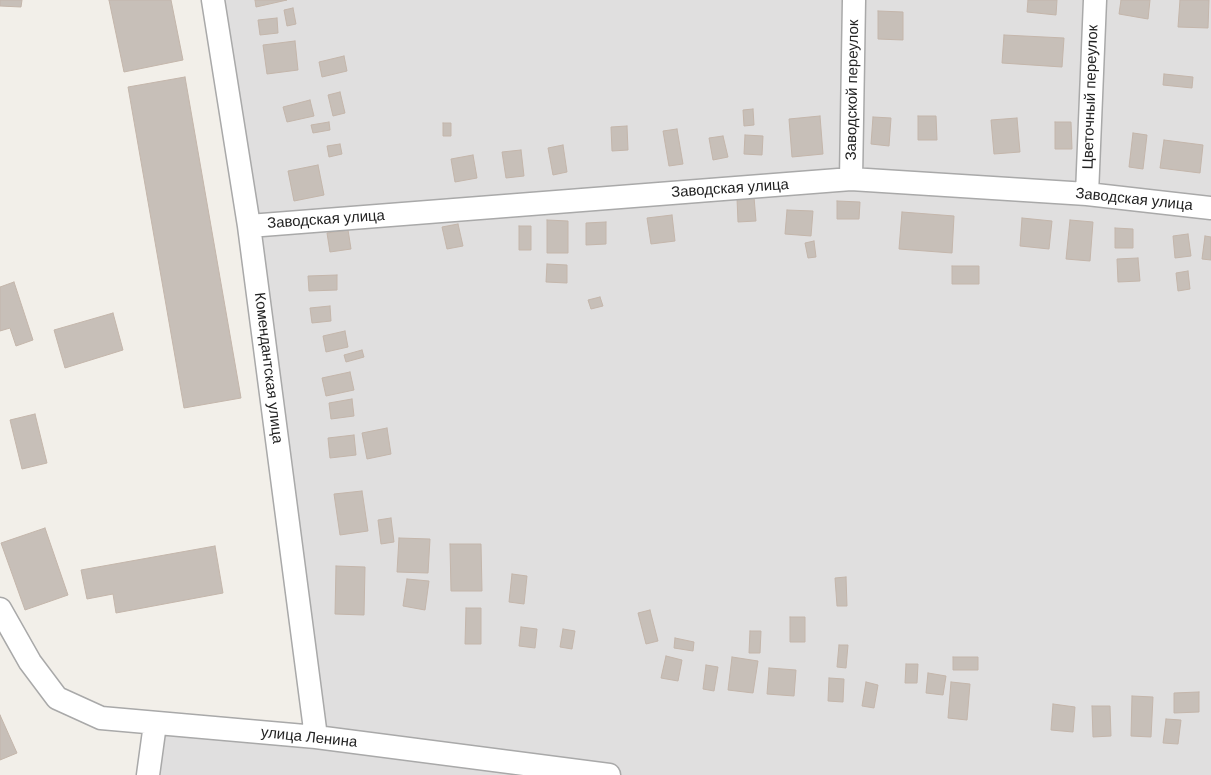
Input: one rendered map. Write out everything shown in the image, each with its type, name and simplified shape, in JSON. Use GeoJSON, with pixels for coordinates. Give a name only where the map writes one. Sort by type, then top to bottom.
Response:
{"type":"FeatureCollection","features":[{"type":"Feature","properties":{"kind":"street","name":"Комендантская улица"},"geometry":{"type":"LineString","coordinates":[[213,0],[249,226],[316,737]]}},
{"type":"Feature","properties":{"kind":"street","name":"Заводской переулок"},"geometry":{"type":"LineString","coordinates":[[851,179],[854,0]]}},
{"type":"Feature","properties":{"kind":"street","name":"Цветочный переулок"},"geometry":{"type":"LineString","coordinates":[[1087,194],[1095,0]]}},
{"type":"Feature","properties":{"kind":"street","name":"Заводская улица"},"geometry":{"type":"LineString","coordinates":[[249,226],[851,179],[1087,194],[1211,208]]}},
{"type":"Feature","properties":{"kind":"street","name":"улица Ленина"},"geometry":{"type":"LineString","coordinates":[[0,610],[30,662],[57,698],[101,718],[316,737],[610,775]]}},
{"type":"Feature","properties":{"kind":"street"},"geometry":{"type":"LineString","coordinates":[[148,775],[155,724]]}},
{"type":"Feature","properties":{"kind":"shaded area"},"geometry":{"type":"Polygon","coordinates":[[[205,0],[1211,0],[1211,775],[148,775],[155,724],[316,737],[205,0]]]}},
{"type":"Feature","properties":{"kind":"building"},"geometry":{"type":"Polygon","coordinates":[[[0,0],[22,0],[21,7],[0,6],[0,0]]]}},
{"type":"Feature","properties":{"kind":"building"},"geometry":{"type":"Polygon","coordinates":[[[109,0],[171,0],[183,60],[124,72],[109,0]]]}},
{"type":"Feature","properties":{"kind":"building"},"geometry":{"type":"Polygon","coordinates":[[[255,0],[287,0],[256,7],[255,0]]]}},
{"type":"Feature","properties":{"kind":"building"},"geometry":{"type":"Polygon","coordinates":[[[1028,0],[1057,0],[1056,15],[1027,12],[1028,0]]]}},
{"type":"Feature","properties":{"kind":"building"},"geometry":{"type":"Polygon","coordinates":[[[1121,0],[1150,0],[1148,19],[1119,14],[1121,0]]]}},
{"type":"Feature","properties":{"kind":"building"},"geometry":{"type":"Polygon","coordinates":[[[1180,0],[1209,0],[1208,28],[1178,27],[1180,0]]]}},
{"type":"Feature","properties":{"kind":"building"},"geometry":{"type":"Polygon","coordinates":[[[293,8],[296,24],[287,26],[284,10],[293,8]]]}},
{"type":"Feature","properties":{"kind":"building"},"geometry":{"type":"Polygon","coordinates":[[[878,11],[903,12],[903,40],[878,39],[878,11]]]}},
{"type":"Feature","properties":{"kind":"building"},"geometry":{"type":"Polygon","coordinates":[[[277,18],[278,33],[260,35],[258,20],[277,18]]]}},
{"type":"Feature","properties":{"kind":"building"},"geometry":{"type":"Polygon","coordinates":[[[1004,35],[1064,38],[1062,67],[1002,63],[1004,35]]]}},
{"type":"Feature","properties":{"kind":"building"},"geometry":{"type":"Polygon","coordinates":[[[295,41],[298,70],[267,74],[263,45],[295,41]]]}},
{"type":"Feature","properties":{"kind":"building"},"geometry":{"type":"Polygon","coordinates":[[[344,56],[347,71],[322,77],[319,62],[344,56]]]}},
{"type":"Feature","properties":{"kind":"building"},"geometry":{"type":"Polygon","coordinates":[[[1164,74],[1193,77],[1192,88],[1163,85],[1164,74]]]}},
{"type":"Feature","properties":{"kind":"building"},"geometry":{"type":"Polygon","coordinates":[[[185,77],[241,398],[184,408],[128,87],[185,77]]]}},
{"type":"Feature","properties":{"kind":"building"},"geometry":{"type":"Polygon","coordinates":[[[340,92],[345,113],[333,116],[328,95],[340,92]]]}},
{"type":"Feature","properties":{"kind":"building"},"geometry":{"type":"Polygon","coordinates":[[[310,100],[314,116],[287,122],[283,107],[310,100]]]}},
{"type":"Feature","properties":{"kind":"building"},"geometry":{"type":"Polygon","coordinates":[[[753,109],[754,125],[744,126],[743,110],[753,109]]]}},
{"type":"Feature","properties":{"kind":"building"},"geometry":{"type":"Polygon","coordinates":[[[820,116],[823,154],[792,157],[789,119],[820,116]]]}},
{"type":"Feature","properties":{"kind":"building"},"geometry":{"type":"Polygon","coordinates":[[[918,116],[936,116],[937,140],[918,140],[918,116]]]}},
{"type":"Feature","properties":{"kind":"building"},"geometry":{"type":"Polygon","coordinates":[[[873,117],[891,118],[889,146],[871,144],[873,117]]]}},
{"type":"Feature","properties":{"kind":"building"},"geometry":{"type":"Polygon","coordinates":[[[1017,118],[1020,152],[994,154],[991,120],[1017,118]]]}},
{"type":"Feature","properties":{"kind":"building"},"geometry":{"type":"Polygon","coordinates":[[[329,122],[330,130],[313,133],[311,125],[329,122]]]}},
{"type":"Feature","properties":{"kind":"building"},"geometry":{"type":"Polygon","coordinates":[[[1055,122],[1071,122],[1072,149],[1055,149],[1055,122]]]}},
{"type":"Feature","properties":{"kind":"building"},"geometry":{"type":"Polygon","coordinates":[[[443,123],[451,123],[451,136],[443,136],[443,123]]]}},
{"type":"Feature","properties":{"kind":"building"},"geometry":{"type":"Polygon","coordinates":[[[627,126],[628,150],[612,151],[611,127],[627,126]]]}},
{"type":"Feature","properties":{"kind":"building"},"geometry":{"type":"Polygon","coordinates":[[[677,129],[683,164],[669,166],[663,131],[677,129]]]}},
{"type":"Feature","properties":{"kind":"building"},"geometry":{"type":"Polygon","coordinates":[[[1133,133],[1147,135],[1143,169],[1129,167],[1133,133]]]}},
{"type":"Feature","properties":{"kind":"building"},"geometry":{"type":"Polygon","coordinates":[[[745,135],[763,136],[762,155],[744,154],[745,135]]]}},
{"type":"Feature","properties":{"kind":"building"},"geometry":{"type":"Polygon","coordinates":[[[723,136],[728,157],[713,160],[709,138],[723,136]]]}},
{"type":"Feature","properties":{"kind":"building"},"geometry":{"type":"Polygon","coordinates":[[[1164,140],[1203,145],[1200,173],[1160,168],[1164,140]]]}},
{"type":"Feature","properties":{"kind":"building"},"geometry":{"type":"Polygon","coordinates":[[[340,144],[342,154],[329,157],[327,146],[340,144]]]}},
{"type":"Feature","properties":{"kind":"building"},"geometry":{"type":"Polygon","coordinates":[[[563,145],[567,172],[553,175],[548,148],[563,145]]]}},
{"type":"Feature","properties":{"kind":"building"},"geometry":{"type":"Polygon","coordinates":[[[521,150],[524,176],[506,178],[502,152],[521,150]]]}},
{"type":"Feature","properties":{"kind":"building"},"geometry":{"type":"Polygon","coordinates":[[[473,155],[477,178],[455,182],[451,159],[473,155]]]}},
{"type":"Feature","properties":{"kind":"building"},"geometry":{"type":"Polygon","coordinates":[[[318,165],[324,195],[294,201],[288,171],[318,165]]]}},
{"type":"Feature","properties":{"kind":"building"},"geometry":{"type":"Polygon","coordinates":[[[754,197],[756,221],[738,222],[737,198],[754,197]]]}},
{"type":"Feature","properties":{"kind":"building"},"geometry":{"type":"Polygon","coordinates":[[[837,201],[860,202],[859,219],[837,219],[837,201]]]}},
{"type":"Feature","properties":{"kind":"building"},"geometry":{"type":"Polygon","coordinates":[[[787,210],[813,211],[811,236],[785,234],[787,210]]]}},
{"type":"Feature","properties":{"kind":"building"},"geometry":{"type":"Polygon","coordinates":[[[902,212],[954,216],[952,253],[899,249],[902,212]]]}},
{"type":"Feature","properties":{"kind":"building"},"geometry":{"type":"Polygon","coordinates":[[[672,215],[675,241],[651,244],[647,218],[672,215]]]}},
{"type":"Feature","properties":{"kind":"building"},"geometry":{"type":"Polygon","coordinates":[[[1022,218],[1052,221],[1049,249],[1020,246],[1022,218]]]}},
{"type":"Feature","properties":{"kind":"building"},"geometry":{"type":"Polygon","coordinates":[[[547,220],[568,221],[568,253],[547,253],[547,220]]]}},
{"type":"Feature","properties":{"kind":"building"},"geometry":{"type":"Polygon","coordinates":[[[1070,220],[1093,222],[1090,261],[1066,259],[1070,220]]]}},
{"type":"Feature","properties":{"kind":"building"},"geometry":{"type":"Polygon","coordinates":[[[606,222],[606,244],[586,245],[586,223],[606,222]]]}},
{"type":"Feature","properties":{"kind":"building"},"geometry":{"type":"Polygon","coordinates":[[[458,224],[463,246],[447,249],[442,227],[458,224]]]}},
{"type":"Feature","properties":{"kind":"building"},"geometry":{"type":"Polygon","coordinates":[[[519,226],[531,226],[531,250],[519,250],[519,226]]]}},
{"type":"Feature","properties":{"kind":"building"},"geometry":{"type":"Polygon","coordinates":[[[1115,228],[1133,229],[1133,248],[1115,248],[1115,228]]]}},
{"type":"Feature","properties":{"kind":"building"},"geometry":{"type":"Polygon","coordinates":[[[348,230],[351,249],[330,252],[327,233],[348,230]]]}},
{"type":"Feature","properties":{"kind":"building"},"geometry":{"type":"Polygon","coordinates":[[[1188,234],[1191,256],[1175,258],[1173,236],[1188,234]]]}},
{"type":"Feature","properties":{"kind":"building"},"geometry":{"type":"Polygon","coordinates":[[[1205,236],[1211,237],[1211,260],[1202,259],[1205,236]]]}},
{"type":"Feature","properties":{"kind":"building"},"geometry":{"type":"Polygon","coordinates":[[[814,241],[816,257],[808,258],[805,243],[814,241]]]}},
{"type":"Feature","properties":{"kind":"building"},"geometry":{"type":"Polygon","coordinates":[[[1138,258],[1140,281],[1118,282],[1117,259],[1138,258]]]}},
{"type":"Feature","properties":{"kind":"building"},"geometry":{"type":"Polygon","coordinates":[[[547,264],[567,265],[567,283],[546,282],[547,264]]]}},
{"type":"Feature","properties":{"kind":"building"},"geometry":{"type":"Polygon","coordinates":[[[952,266],[979,266],[979,284],[952,284],[952,266]]]}},
{"type":"Feature","properties":{"kind":"building"},"geometry":{"type":"Polygon","coordinates":[[[1188,271],[1190,289],[1178,291],[1176,273],[1188,271]]]}},
{"type":"Feature","properties":{"kind":"building"},"geometry":{"type":"Polygon","coordinates":[[[337,275],[337,290],[309,291],[308,276],[337,275]]]}},
{"type":"Feature","properties":{"kind":"building"},"geometry":{"type":"Polygon","coordinates":[[[14,282],[33,340],[16,346],[10,328],[0,331],[0,287],[14,282]]]}},
{"type":"Feature","properties":{"kind":"building"},"geometry":{"type":"Polygon","coordinates":[[[600,297],[603,306],[591,309],[588,300],[600,297]]]}},
{"type":"Feature","properties":{"kind":"building"},"geometry":{"type":"Polygon","coordinates":[[[330,306],[331,321],[312,323],[310,308],[330,306]]]}},
{"type":"Feature","properties":{"kind":"building"},"geometry":{"type":"Polygon","coordinates":[[[113,313],[123,350],[65,368],[54,330],[113,313]]]}},
{"type":"Feature","properties":{"kind":"building"},"geometry":{"type":"Polygon","coordinates":[[[345,331],[348,347],[326,352],[323,336],[345,331]]]}},
{"type":"Feature","properties":{"kind":"building"},"geometry":{"type":"Polygon","coordinates":[[[362,350],[364,357],[346,362],[344,355],[362,350]]]}},
{"type":"Feature","properties":{"kind":"building"},"geometry":{"type":"Polygon","coordinates":[[[350,372],[354,390],[326,396],[322,378],[350,372]]]}},
{"type":"Feature","properties":{"kind":"building"},"geometry":{"type":"Polygon","coordinates":[[[352,399],[354,416],[331,419],[329,403],[352,399]]]}},
{"type":"Feature","properties":{"kind":"building"},"geometry":{"type":"Polygon","coordinates":[[[35,414],[47,463],[22,469],[10,420],[35,414]]]}},
{"type":"Feature","properties":{"kind":"building"},"geometry":{"type":"Polygon","coordinates":[[[387,428],[391,454],[367,459],[362,433],[387,428]]]}},
{"type":"Feature","properties":{"kind":"building"},"geometry":{"type":"Polygon","coordinates":[[[354,435],[356,455],[330,458],[328,438],[354,435]]]}},
{"type":"Feature","properties":{"kind":"building"},"geometry":{"type":"Polygon","coordinates":[[[362,491],[368,531],[340,535],[334,494],[362,491]]]}},
{"type":"Feature","properties":{"kind":"building"},"geometry":{"type":"Polygon","coordinates":[[[391,518],[394,542],[381,544],[378,520],[391,518]]]}},
{"type":"Feature","properties":{"kind":"building"},"geometry":{"type":"Polygon","coordinates":[[[45,528],[68,595],[25,610],[1,543],[45,528]]]}},
{"type":"Feature","properties":{"kind":"building"},"geometry":{"type":"Polygon","coordinates":[[[399,538],[430,539],[428,573],[397,572],[399,538]]]}},
{"type":"Feature","properties":{"kind":"building"},"geometry":{"type":"Polygon","coordinates":[[[450,544],[481,544],[482,591],[451,591],[450,544]]]}},
{"type":"Feature","properties":{"kind":"building"},"geometry":{"type":"Polygon","coordinates":[[[215,546],[223,593],[116,613],[113,594],[87,599],[81,570],[215,546]]]}},
{"type":"Feature","properties":{"kind":"building"},"geometry":{"type":"Polygon","coordinates":[[[336,566],[365,567],[364,615],[335,614],[336,566]]]}},
{"type":"Feature","properties":{"kind":"building"},"geometry":{"type":"Polygon","coordinates":[[[512,574],[527,576],[524,604],[509,602],[512,574]]]}},
{"type":"Feature","properties":{"kind":"building"},"geometry":{"type":"Polygon","coordinates":[[[846,577],[847,606],[837,606],[835,578],[846,577]]]}},
{"type":"Feature","properties":{"kind":"building"},"geometry":{"type":"Polygon","coordinates":[[[407,579],[429,581],[425,610],[403,606],[407,579]]]}},
{"type":"Feature","properties":{"kind":"building"},"geometry":{"type":"Polygon","coordinates":[[[466,608],[481,608],[481,644],[465,644],[466,608]]]}},
{"type":"Feature","properties":{"kind":"building"},"geometry":{"type":"Polygon","coordinates":[[[650,610],[658,641],[646,644],[638,613],[650,610]]]}},
{"type":"Feature","properties":{"kind":"building"},"geometry":{"type":"Polygon","coordinates":[[[790,617],[805,617],[805,642],[790,642],[790,617]]]}},
{"type":"Feature","properties":{"kind":"building"},"geometry":{"type":"Polygon","coordinates":[[[521,627],[537,629],[535,648],[519,646],[521,627]]]}},
{"type":"Feature","properties":{"kind":"building"},"geometry":{"type":"Polygon","coordinates":[[[563,629],[575,631],[572,649],[560,647],[563,629]]]}},
{"type":"Feature","properties":{"kind":"building"},"geometry":{"type":"Polygon","coordinates":[[[750,631],[761,631],[760,653],[749,653],[750,631]]]}},
{"type":"Feature","properties":{"kind":"building"},"geometry":{"type":"Polygon","coordinates":[[[675,638],[694,642],[693,651],[674,648],[675,638]]]}},
{"type":"Feature","properties":{"kind":"building"},"geometry":{"type":"Polygon","coordinates":[[[839,645],[848,645],[846,668],[837,667],[839,645]]]}},
{"type":"Feature","properties":{"kind":"building"},"geometry":{"type":"Polygon","coordinates":[[[666,656],[682,660],[678,681],[661,678],[666,656]]]}},
{"type":"Feature","properties":{"kind":"building"},"geometry":{"type":"Polygon","coordinates":[[[732,657],[758,661],[753,693],[728,690],[732,657]]]}},
{"type":"Feature","properties":{"kind":"building"},"geometry":{"type":"Polygon","coordinates":[[[953,657],[978,657],[978,670],[953,670],[953,657]]]}},
{"type":"Feature","properties":{"kind":"building"},"geometry":{"type":"Polygon","coordinates":[[[906,664],[918,664],[917,683],[905,683],[906,664]]]}},
{"type":"Feature","properties":{"kind":"building"},"geometry":{"type":"Polygon","coordinates":[[[706,665],[718,667],[714,691],[703,689],[706,665]]]}},
{"type":"Feature","properties":{"kind":"building"},"geometry":{"type":"Polygon","coordinates":[[[769,668],[796,670],[794,696],[767,694],[769,668]]]}},
{"type":"Feature","properties":{"kind":"building"},"geometry":{"type":"Polygon","coordinates":[[[928,673],[946,676],[943,695],[926,693],[928,673]]]}},
{"type":"Feature","properties":{"kind":"building"},"geometry":{"type":"Polygon","coordinates":[[[829,678],[844,679],[843,702],[828,701],[829,678]]]}},
{"type":"Feature","properties":{"kind":"building"},"geometry":{"type":"Polygon","coordinates":[[[866,682],[878,685],[874,708],[862,706],[866,682]]]}},
{"type":"Feature","properties":{"kind":"building"},"geometry":{"type":"Polygon","coordinates":[[[951,682],[970,684],[967,720],[948,718],[951,682]]]}},
{"type":"Feature","properties":{"kind":"building"},"geometry":{"type":"Polygon","coordinates":[[[1199,692],[1199,712],[1174,713],[1174,693],[1199,692]]]}},
{"type":"Feature","properties":{"kind":"building"},"geometry":{"type":"Polygon","coordinates":[[[1132,696],[1153,697],[1151,737],[1131,736],[1132,696]]]}},
{"type":"Feature","properties":{"kind":"building"},"geometry":{"type":"Polygon","coordinates":[[[1053,704],[1075,707],[1073,732],[1051,730],[1053,704]]]}},
{"type":"Feature","properties":{"kind":"building"},"geometry":{"type":"Polygon","coordinates":[[[1092,706],[1110,706],[1111,736],[1093,737],[1092,706]]]}},
{"type":"Feature","properties":{"kind":"building"},"geometry":{"type":"Polygon","coordinates":[[[0,715],[17,753],[0,760],[0,715]]]}},
{"type":"Feature","properties":{"kind":"building"},"geometry":{"type":"Polygon","coordinates":[[[1166,719],[1181,720],[1178,744],[1163,743],[1166,719]]]}}]}
